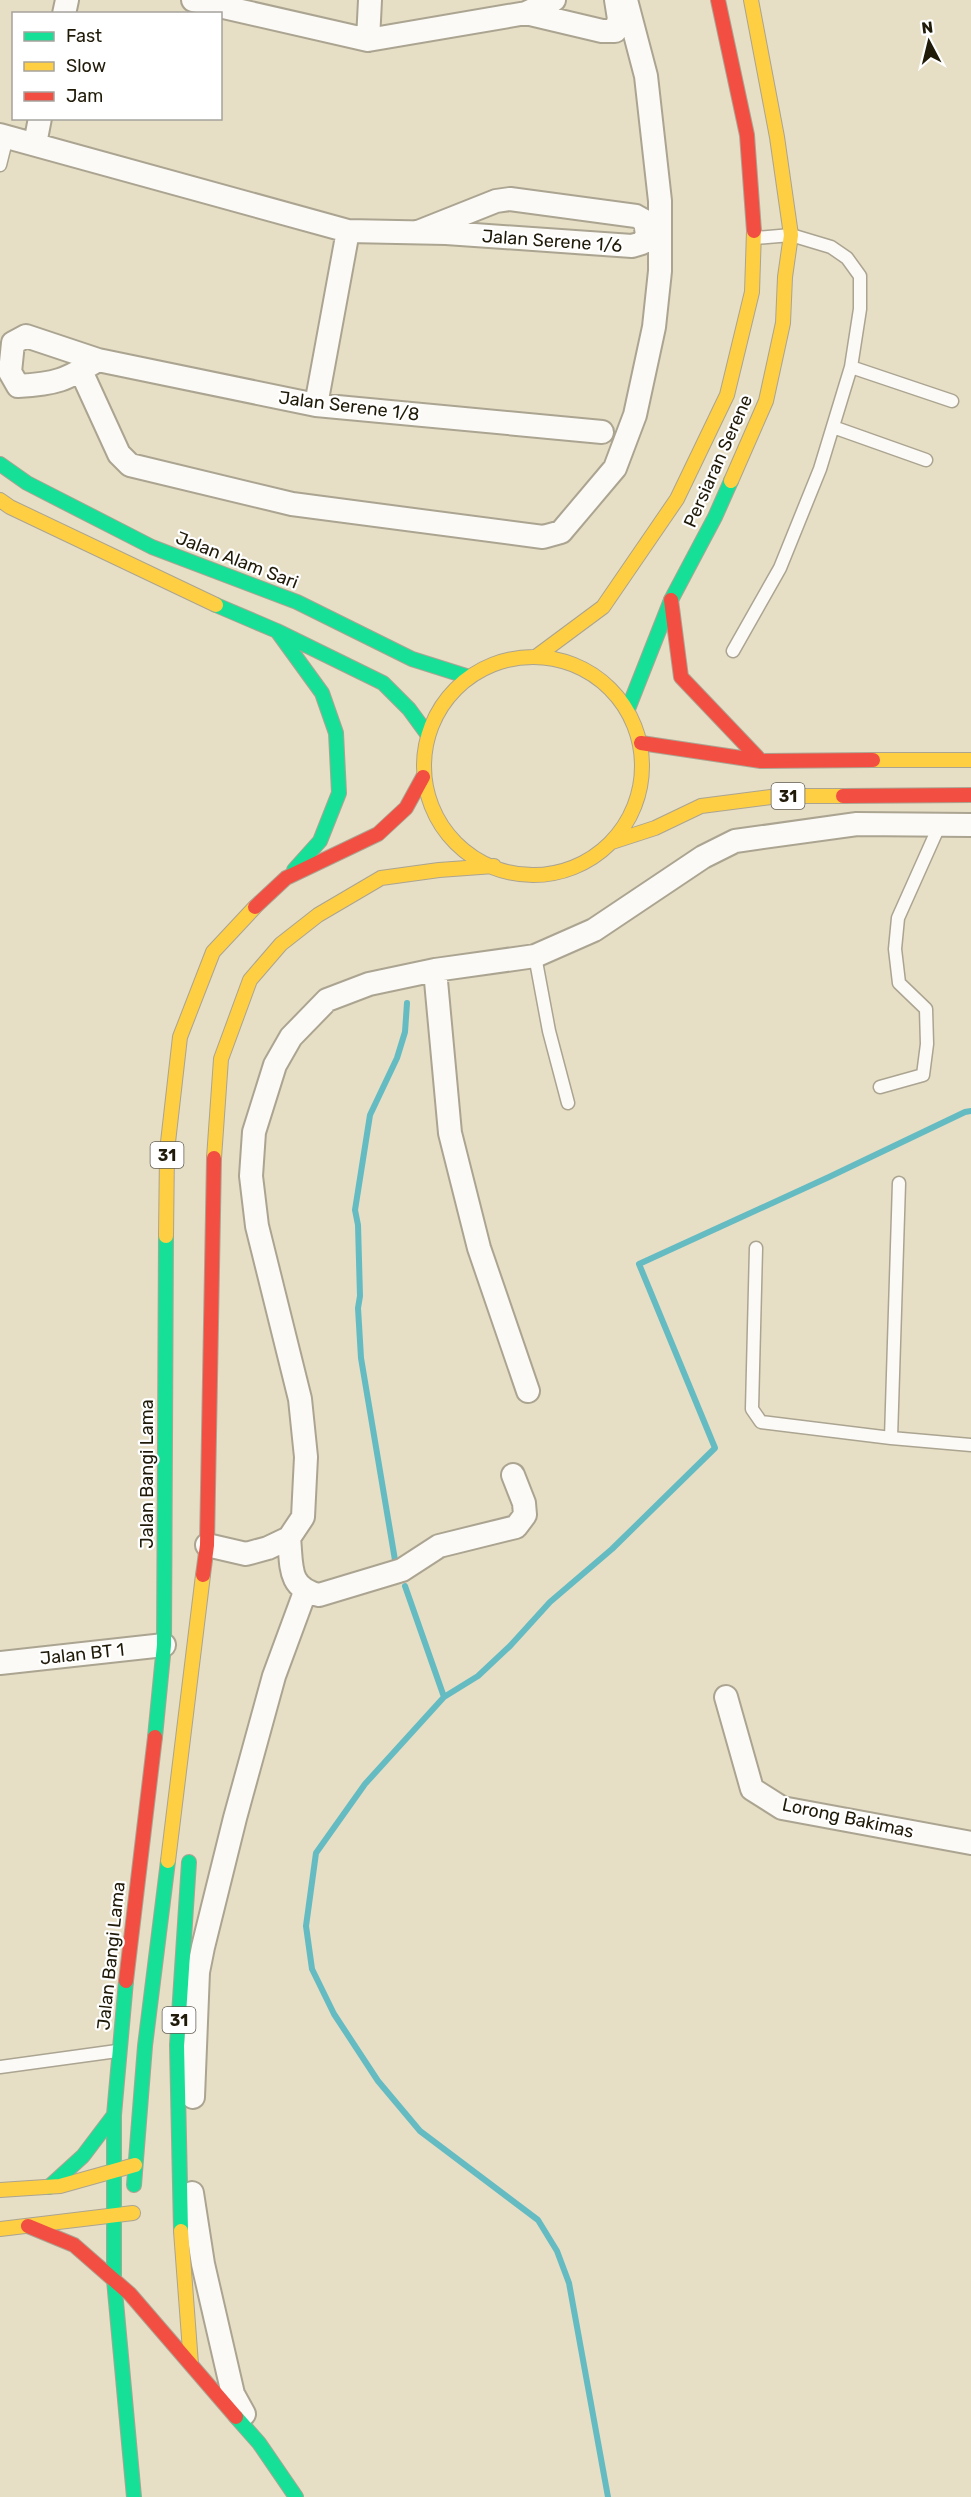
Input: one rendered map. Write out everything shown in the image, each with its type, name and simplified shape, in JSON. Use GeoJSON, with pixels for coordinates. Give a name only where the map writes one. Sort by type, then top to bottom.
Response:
{"type":"FeatureCollection","features":[{"type":"Feature","properties":{"kind":"main road","name":"Persiaran Serene"},"geometry":{"type":"LineString","coordinates":[[537,656],[603,607],[678,498],[727,395],[752,292],[754,238],[747,135],[718,0]]}},
{"type":"Feature","properties":{"kind":"main road","name":"Persiaran Serene"},"geometry":{"type":"LineString","coordinates":[[628,709],[671,600],[715,517],[766,401],[783,323],[785,277],[791,235],[777,137],[752,0]]}},
{"type":"Feature","properties":{"kind":"main road","name":"Jalan Alam Sari"},"geometry":{"type":"LineString","coordinates":[[0,464],[27,483],[152,547],[297,602],[412,659],[469,677]]}},
{"type":"Feature","properties":{"kind":"main road"},"geometry":{"type":"LineString","coordinates":[[0,500],[382,683],[409,709],[428,735]]}},
{"type":"Feature","properties":{"kind":"main road"},"geometry":{"type":"LineString","coordinates":[[671,600],[681,676],[761,761]]}},
{"type":"Feature","properties":{"kind":"main road"},"geometry":{"type":"LineString","coordinates":[[277,631],[322,693],[336,733],[339,793],[320,841],[286,878]]}},
{"type":"Feature","properties":{"kind":"main road","name":"Jalan Bangi Lama"},"geometry":{"type":"LineString","coordinates":[[612,842],[633,812],[643,777],[641,743],[628,709],[604,682],[573,663],[537,656],[501,661],[469,677],[443,702],[428,735],[423,758],[423,777],[433,811],[449,836],[477,860],[511,873],[548,874],[582,863],[612,842],[655,828],[701,806],[779,796],[971,795]]}},
{"type":"Feature","properties":{"kind":"main road","name":"31"},"geometry":{"type":"LineString","coordinates":[[641,743],[761,761],[971,760]]}},
{"type":"Feature","properties":{"kind":"main road","name":"Jalan Bangi Lama"},"geometry":{"type":"LineString","coordinates":[[134,2497],[114,2280],[114,2115],[118,2051],[139,1866],[149,1804],[164,1645],[167,1151],[180,1037],[213,952],[286,878],[378,834],[406,808],[423,777]]}},
{"type":"Feature","properties":{"kind":"main road","name":"Jalan Bangi Lama"},"geometry":{"type":"LineString","coordinates":[[114,2280],[125,2252],[133,2213],[145,2046],[207,1545],[214,1156],[221,1059],[249,980],[281,944],[318,915],[381,878],[439,870],[494,866]]}},
{"type":"Feature","properties":{"kind":"main road","name":"Jalan Bangi Lama"},"geometry":{"type":"LineString","coordinates":[[191,1676],[195,1756]]}},
{"type":"Feature","properties":{"kind":"main road","name":"31"},"geometry":{"type":"LineString","coordinates":[[189,1848],[177,2045],[179,2206],[191,2364]]}},
{"type":"Feature","properties":{"kind":"main road"},"geometry":{"type":"LineString","coordinates":[[49,2187],[83,2156],[114,2115]]}},
{"type":"Feature","properties":{"kind":"main road"},"geometry":{"type":"LineString","coordinates":[[0,2190],[49,2187],[135,2165]]}},
{"type":"Feature","properties":{"kind":"main road"},"geometry":{"type":"LineString","coordinates":[[0,2229],[133,2213]]}},
{"type":"Feature","properties":{"kind":"main road"},"geometry":{"type":"LineString","coordinates":[[28,2226],[74,2245],[95,2260],[130,2294],[259,2443],[296,2497]]}},
{"type":"Feature","properties":{"kind":"street"},"geometry":{"type":"LineString","coordinates":[[193,0],[368,40],[526,13],[554,0]]}},
{"type":"Feature","properties":{"kind":"street"},"geometry":{"type":"LineString","coordinates":[[368,40],[370,0]]}},
{"type":"Feature","properties":{"kind":"street"},"geometry":{"type":"LineString","coordinates":[[526,13],[602,31],[615,31],[619,19],[616,0]]}},
{"type":"Feature","properties":{"kind":"street","name":"Jalan Serene 1/8"},"geometry":{"type":"LineString","coordinates":[[602,432],[316,405],[90,365],[119,454],[130,465],[292,504],[543,537],[561,532],[615,468],[635,415],[654,327],[660,271],[660,201],[646,76],[626,0]]}},
{"type":"Feature","properties":{"kind":"street"},"geometry":{"type":"LineString","coordinates":[[34,144],[40,120]]}},
{"type":"Feature","properties":{"kind":"street","name":"Jalan Serene 1/6"},"geometry":{"type":"LineString","coordinates":[[3,136],[348,231],[418,232],[632,246],[642,243],[647,235],[645,220],[636,216],[510,199],[496,201],[418,232]]}},
{"type":"Feature","properties":{"kind":"street"},"geometry":{"type":"LineString","coordinates":[[316,405],[348,231]]}},
{"type":"Feature","properties":{"kind":"street"},"geometry":{"type":"LineString","coordinates":[[207,1545],[246,1554],[268,1548],[289,1538],[303,1517],[306,1457],[300,1399],[257,1226],[251,1176],[254,1132],[275,1065],[291,1037],[327,1000],[369,984],[435,970],[535,956],[594,930],[703,857],[735,841],[857,825],[971,825]]}},
{"type":"Feature","properties":{"kind":"street"},"geometry":{"type":"LineString","coordinates":[[435,970],[450,1133],[478,1248],[528,1391]]}},
{"type":"Feature","properties":{"kind":"street"},"geometry":{"type":"LineString","coordinates":[[289,1538],[293,1577],[305,1592],[319,1594],[402,1570],[439,1546],[516,1527],[525,1515],[524,1503],[513,1475]]}},
{"type":"Feature","properties":{"kind":"street"},"geometry":{"type":"LineString","coordinates":[[259,2443],[233,2394],[204,2264],[190,2184],[198,1972],[235,1818],[268,1698],[305,1592]]}},
{"type":"Feature","properties":{"kind":"street","name":"Jalan BT 1"},"geometry":{"type":"LineString","coordinates":[[0,1663],[164,1645]]}},
{"type":"Feature","properties":{"kind":"street","name":"Lorong Bakimas"},"geometry":{"type":"LineString","coordinates":[[726,1697],[752,1789],[782,1808],[971,1843]]}},
{"type":"Feature","properties":{"kind":"lane"},"geometry":{"type":"LineString","coordinates":[[0,165],[3,136]]}},
{"type":"Feature","properties":{"kind":"lane"},"geometry":{"type":"LineString","coordinates":[[733,651],[780,568],[820,469],[851,368],[860,309],[860,276],[847,258],[831,247],[791,235],[754,238]]}},
{"type":"Feature","properties":{"kind":"lane"},"geometry":{"type":"LineString","coordinates":[[851,368],[952,401]]}},
{"type":"Feature","properties":{"kind":"lane"},"geometry":{"type":"LineString","coordinates":[[833,427],[926,460]]}},
{"type":"Feature","properties":{"kind":"lane"},"geometry":{"type":"LineString","coordinates":[[880,1087],[923,1075],[927,1044],[926,1009],[899,983],[895,948],[898,918],[940,824]]}},
{"type":"Feature","properties":{"kind":"lane"},"geometry":{"type":"LineString","coordinates":[[535,956],[549,1031],[568,1103]]}},
{"type":"Feature","properties":{"kind":"lane"},"geometry":{"type":"LineString","coordinates":[[891,1438],[899,1183]]}},
{"type":"Feature","properties":{"kind":"lane"},"geometry":{"type":"LineString","coordinates":[[756,1248],[752,1408],[761,1422],[891,1438],[971,1444]]}},
{"type":"Feature","properties":{"kind":"lane"},"geometry":{"type":"LineString","coordinates":[[0,2067],[118,2051]]}},
{"type":"Feature","properties":{"kind":"waterway"},"geometry":{"type":"LineString","coordinates":[[396,1566],[361,1358],[358,1308],[360,1296],[358,1225],[355,1210],[370,1115],[397,1058],[405,1032],[407,1003]]}},
{"type":"Feature","properties":{"kind":"waterway"},"geometry":{"type":"LineString","coordinates":[[608,2497],[569,2283],[557,2251],[538,2220],[420,2131],[378,2081],[334,2014],[312,1969],[306,1926],[316,1853],[365,1784],[444,1697],[478,1676],[510,1646],[550,1602],[612,1549],[715,1448],[639,1264],[971,1111]]}},
{"type":"Feature","properties":{"kind":"waterway"},"geometry":{"type":"LineString","coordinates":[[405,1586],[444,1697]]}},
{"type":"Feature","properties":{"kind":"traffic: fast"},"geometry":{"type":"LineString","coordinates":[[0,464],[27,483],[152,547],[297,602],[412,659],[469,677]]}},
{"type":"Feature","properties":{"kind":"traffic: fast"},"geometry":{"type":"LineString","coordinates":[[628,709],[671,600],[715,517],[731,481]]}},
{"type":"Feature","properties":{"kind":"traffic: fast"},"geometry":{"type":"LineString","coordinates":[[216,605],[277,631],[383,683],[409,709],[428,735]]}},
{"type":"Feature","properties":{"kind":"traffic: fast"},"geometry":{"type":"LineString","coordinates":[[277,631],[322,693],[336,733],[339,793],[320,841],[294,870]]}},
{"type":"Feature","properties":{"kind":"traffic: fast"},"geometry":{"type":"LineString","coordinates":[[155,1737],[164,1645],[166,1236]]}},
{"type":"Feature","properties":{"kind":"traffic: fast"},"geometry":{"type":"LineString","coordinates":[[134,2185],[145,2046],[168,1861]]}},
{"type":"Feature","properties":{"kind":"traffic: fast"},"geometry":{"type":"LineString","coordinates":[[181,2231],[177,2045],[189,1862]]}},
{"type":"Feature","properties":{"kind":"traffic: fast"},"geometry":{"type":"LineString","coordinates":[[126,1981],[114,2115],[114,2280],[134,2497]]}},
{"type":"Feature","properties":{"kind":"traffic: fast"},"geometry":{"type":"LineString","coordinates":[[49,2187],[83,2156],[114,2115]]}},
{"type":"Feature","properties":{"kind":"traffic: fast"},"geometry":{"type":"LineString","coordinates":[[236,2417],[259,2443],[296,2497]]}},
{"type":"Feature","properties":{"kind":"traffic: slow"},"geometry":{"type":"LineString","coordinates":[[731,481],[766,401],[783,323],[785,277],[791,235],[777,137],[751,0]]}},
{"type":"Feature","properties":{"kind":"traffic: slow"},"geometry":{"type":"LineString","coordinates":[[537,656],[603,607],[677,499],[727,395],[752,292],[754,231]]}},
{"type":"Feature","properties":{"kind":"traffic: slow"},"geometry":{"type":"LineString","coordinates":[[0,500],[10,507],[216,605]]}},
{"type":"Feature","properties":{"kind":"traffic: slow"},"geometry":{"type":"LineString","coordinates":[[533,657],[554,659],[575,665],[610,689],[634,724],[640,745],[642,766],[640,787],[634,808],[610,843],[575,867],[554,873],[533,875],[512,873],[491,867],[456,843],[432,808],[426,787],[424,766],[426,745],[432,724],[456,689],[491,665],[512,659],[533,657]]}},
{"type":"Feature","properties":{"kind":"traffic: slow"},"geometry":{"type":"LineString","coordinates":[[873,760],[971,760]]}},
{"type":"Feature","properties":{"kind":"traffic: slow"},"geometry":{"type":"LineString","coordinates":[[612,842],[655,828],[701,806],[779,796],[843,796]]}},
{"type":"Feature","properties":{"kind":"traffic: slow"},"geometry":{"type":"LineString","coordinates":[[214,1158],[221,1059],[250,980],[281,944],[318,915],[381,878],[439,870],[494,866]]}},
{"type":"Feature","properties":{"kind":"traffic: slow"},"geometry":{"type":"LineString","coordinates":[[166,1236],[167,1151],[180,1037],[213,952],[255,907]]}},
{"type":"Feature","properties":{"kind":"traffic: slow"},"geometry":{"type":"LineString","coordinates":[[168,1861],[203,1575]]}},
{"type":"Feature","properties":{"kind":"traffic: slow"},"geometry":{"type":"LineString","coordinates":[[0,2190],[60,2186],[135,2165]]}},
{"type":"Feature","properties":{"kind":"traffic: slow"},"geometry":{"type":"LineString","coordinates":[[0,2229],[133,2213]]}},
{"type":"Feature","properties":{"kind":"traffic: slow"},"geometry":{"type":"LineString","coordinates":[[181,2231],[191,2364]]}},
{"type":"Feature","properties":{"kind":"traffic: jam"},"geometry":{"type":"LineString","coordinates":[[718,0],[747,135],[754,231]]}},
{"type":"Feature","properties":{"kind":"traffic: jam"},"geometry":{"type":"LineString","coordinates":[[671,600],[681,677],[761,761]]}},
{"type":"Feature","properties":{"kind":"traffic: jam"},"geometry":{"type":"LineString","coordinates":[[641,743],[761,761],[873,760]]}},
{"type":"Feature","properties":{"kind":"traffic: jam"},"geometry":{"type":"LineString","coordinates":[[255,907],[286,878],[378,834],[406,808],[423,777]]}},
{"type":"Feature","properties":{"kind":"traffic: jam"},"geometry":{"type":"LineString","coordinates":[[843,796],[971,795]]}},
{"type":"Feature","properties":{"kind":"traffic: jam"},"geometry":{"type":"LineString","coordinates":[[203,1575],[207,1545],[214,1158]]}},
{"type":"Feature","properties":{"kind":"traffic: jam"},"geometry":{"type":"LineString","coordinates":[[126,1981],[155,1737]]}},
{"type":"Feature","properties":{"kind":"traffic: jam"},"geometry":{"type":"LineString","coordinates":[[28,2226],[74,2245],[130,2294],[236,2417]]}}]}
